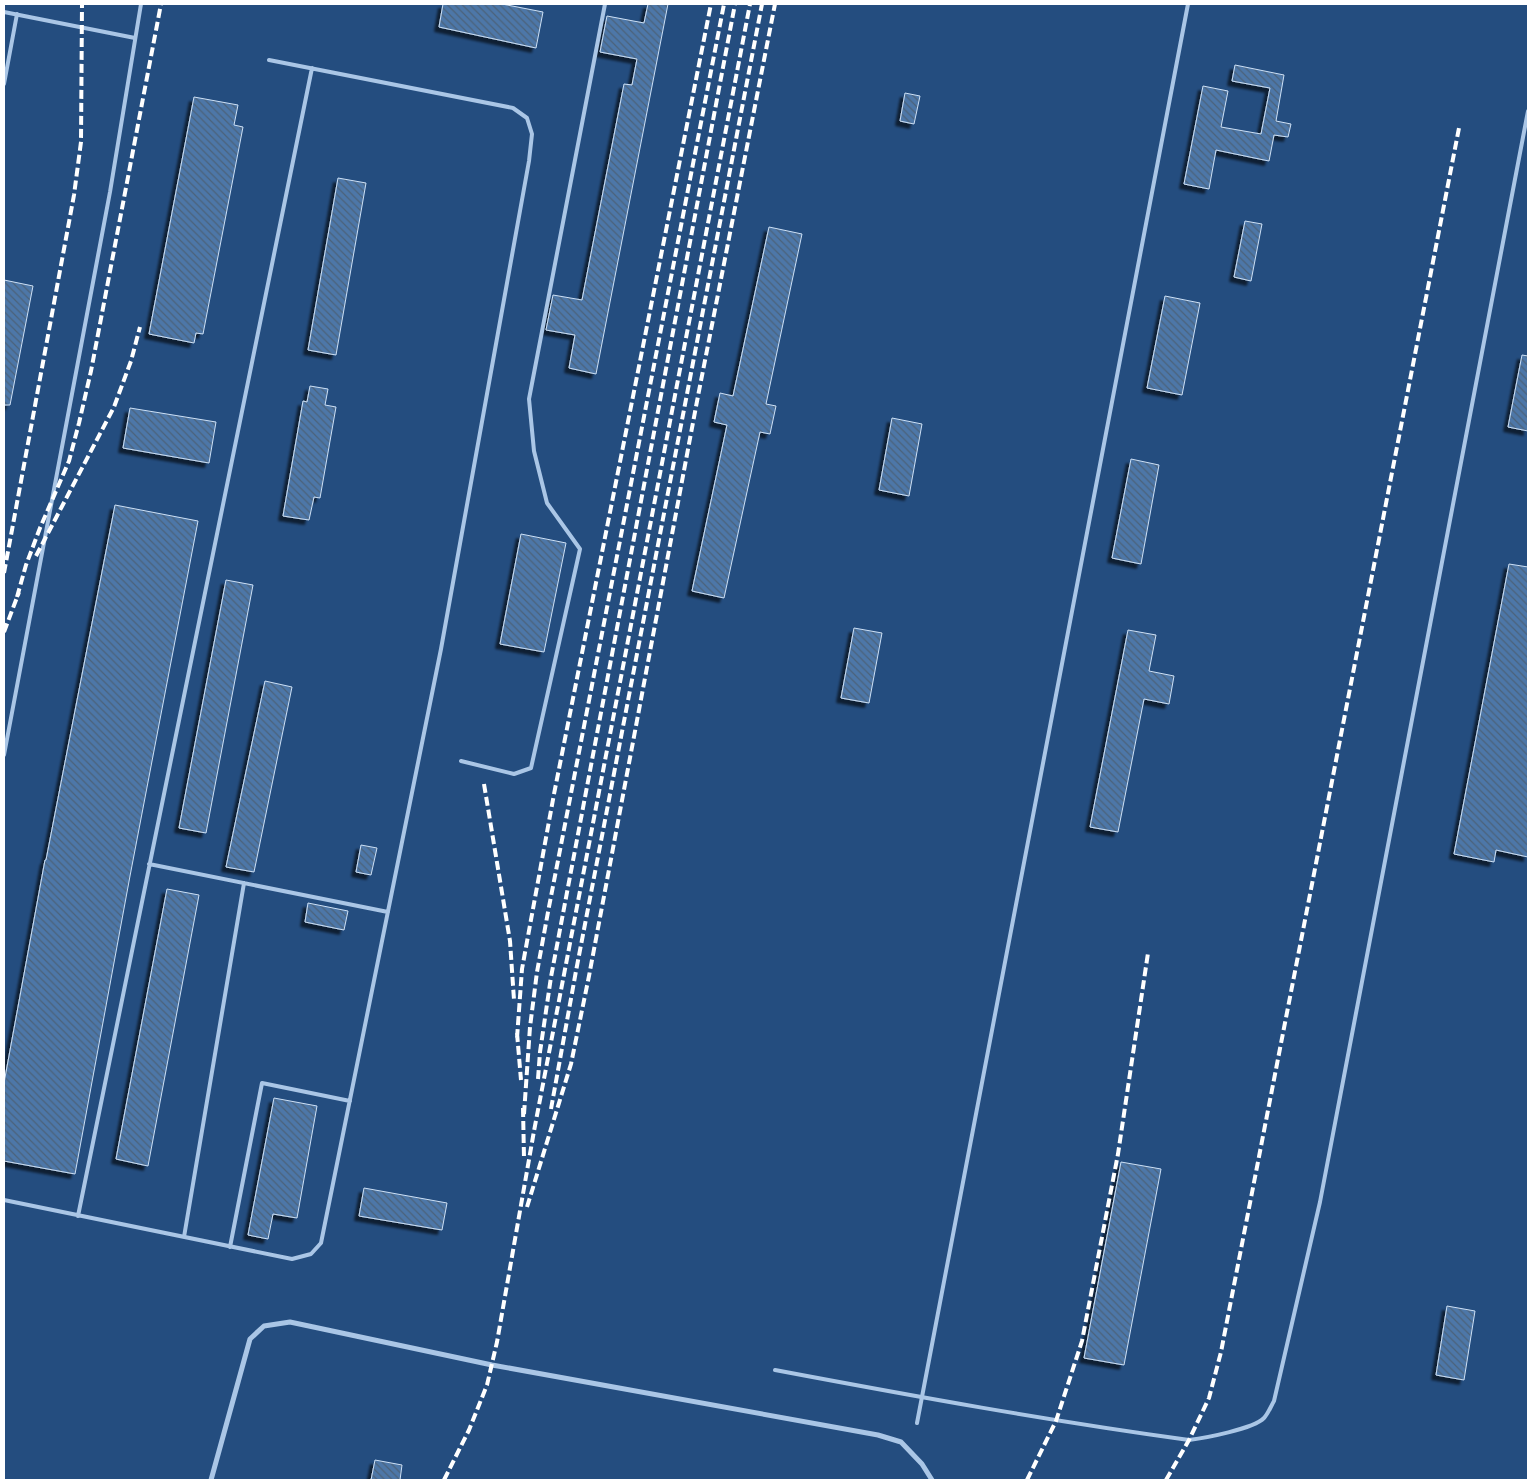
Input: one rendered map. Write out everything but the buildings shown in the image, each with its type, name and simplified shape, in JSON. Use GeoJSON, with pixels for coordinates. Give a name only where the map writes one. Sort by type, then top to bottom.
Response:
{"type":"FeatureCollection","features":[{"type":"Feature","properties":{"kind":"street"},"geometry":{"type":"LineString","coordinates":[[210,1480],[250,1339],[264,1326],[290,1322],[492,1365],[878,1435],[901,1442],[922,1464],[932,1480]]}},
{"type":"Feature","properties":{"kind":"lane"},"geometry":{"type":"LineString","coordinates":[[4,755],[110,192],[142,4]]}},
{"type":"Feature","properties":{"kind":"lane"},"geometry":{"type":"LineString","coordinates":[[461,761],[514,774],[531,768],[580,549],[547,503],[534,451],[528,399],[605,4]]}},
{"type":"Feature","properties":{"kind":"lane"},"geometry":{"type":"LineString","coordinates":[[917,1423],[1188,4]]}},
{"type":"Feature","properties":{"kind":"lane"},"geometry":{"type":"LineString","coordinates":[[4,12],[135,38]]}},
{"type":"Feature","properties":{"kind":"lane"},"geometry":{"type":"LineString","coordinates":[[4,84],[17,14]]}},
{"type":"Feature","properties":{"kind":"lane"},"geometry":{"type":"LineString","coordinates":[[4,1200],[292,1259],[311,1254],[321,1243],[441,649],[530,161],[532,134],[527,118],[513,108],[269,60]]}},
{"type":"Feature","properties":{"kind":"lane"},"geometry":{"type":"LineString","coordinates":[[78,1216],[312,68]]}},
{"type":"Feature","properties":{"kind":"lane"},"geometry":{"type":"LineString","coordinates":[[775,1370],[921,1398],[1085,1426],[1189,1440],[1206,1438],[1243,1428],[1263,1418],[1274,1401],[1320,1202],[1528,111]]}},
{"type":"Feature","properties":{"kind":"lane"},"geometry":{"type":"LineString","coordinates":[[149,864],[388,912]]}},
{"type":"Feature","properties":{"kind":"lane"},"geometry":{"type":"LineString","coordinates":[[184,1237],[244,883]]}},
{"type":"Feature","properties":{"kind":"lane"},"geometry":{"type":"LineString","coordinates":[[230,1247],[262,1082],[350,1101]]}},
{"type":"Feature","properties":{"kind":"railway"},"geometry":{"type":"LineString","coordinates":[[4,573],[74,195],[81,142],[82,4]]}},
{"type":"Feature","properties":{"kind":"railway"},"geometry":{"type":"LineString","coordinates":[[17,597],[26,565],[40,528],[69,461],[79,423],[91,371],[161,4]]}},
{"type":"Feature","properties":{"kind":"railway"},"geometry":{"type":"LineString","coordinates":[[517,1038],[522,969],[554,794],[711,4]]}},
{"type":"Feature","properties":{"kind":"railway"},"geometry":{"type":"LineString","coordinates":[[524,1114],[530,1027],[537,972],[724,4]]}},
{"type":"Feature","properties":{"kind":"railway"},"geometry":{"type":"LineString","coordinates":[[538,1079],[551,977],[735,4]]}},
{"type":"Feature","properties":{"kind":"railway"},"geometry":{"type":"LineString","coordinates":[[444,1480],[469,1430],[487,1385],[497,1342],[534,1131],[750,4]]}},
{"type":"Feature","properties":{"kind":"railway"},"geometry":{"type":"LineString","coordinates":[[551,1109],[762,4]]}},
{"type":"Feature","properties":{"kind":"railway"},"geometry":{"type":"LineString","coordinates":[[527,1207],[571,1064],[698,396],[775,4]]}},
{"type":"Feature","properties":{"kind":"railway"},"geometry":{"type":"LineString","coordinates":[[1166,1480],[1189,1440],[1209,1398],[1221,1352],[1459,128]]}},
{"type":"Feature","properties":{"kind":"railway"},"geometry":{"type":"LineString","coordinates":[[36,556],[114,407],[131,361],[140,327]]}},
{"type":"Feature","properties":{"kind":"railway"},"geometry":{"type":"LineString","coordinates":[[4,632],[19,592]]}},
{"type":"Feature","properties":{"kind":"railway"},"geometry":{"type":"LineString","coordinates":[[484,784],[510,941],[514,1000]]}},
{"type":"Feature","properties":{"kind":"railway"},"geometry":{"type":"LineString","coordinates":[[1027,1480],[1056,1421],[1082,1341],[1118,1154],[1148,953]]}},
{"type":"Feature","properties":{"kind":"railway"},"geometry":{"type":"LineString","coordinates":[[517,1033],[521,1080]]}},
{"type":"Feature","properties":{"kind":"railway"},"geometry":{"type":"LineString","coordinates":[[523,1108],[524,1158]]}}]}
